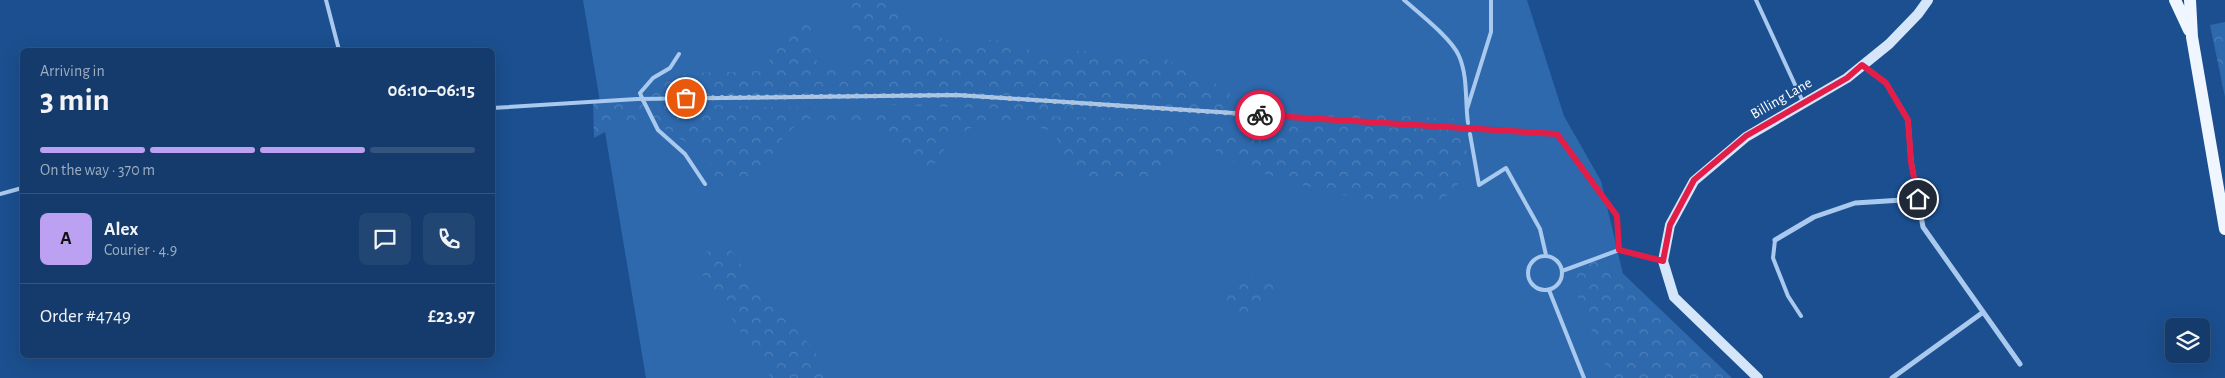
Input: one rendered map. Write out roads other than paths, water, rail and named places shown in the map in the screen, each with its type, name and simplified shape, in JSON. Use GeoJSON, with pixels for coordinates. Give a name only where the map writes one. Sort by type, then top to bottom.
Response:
{"type":"FeatureCollection","features":[{"type":"Feature","properties":{"kind":"main road"},"geometry":{"type":"LineString","coordinates":[[2175,0],[2192,37]]}},
{"type":"Feature","properties":{"kind":"main road"},"geometry":{"type":"LineString","coordinates":[[2190,0],[2192,37],[2225,230]]}},
{"type":"Feature","properties":{"kind":"street","name":"Billing Lane"},"geometry":{"type":"LineString","coordinates":[[1758,378],[1674,297],[1663,261],[1670,225],[1694,180],[1746,136],[1847,78],[1889,44],[1918,14],[1928,0]]}},
{"type":"Feature","properties":{"kind":"street"},"geometry":{"type":"LineString","coordinates":[[1862,65],[1886,83],[1908,120],[1911,162],[1923,227],[1982,313],[2020,364]]}},
{"type":"Feature","properties":{"kind":"street"},"geometry":{"type":"LineString","coordinates":[[1776,240],[1814,217],[1855,203],[1918,199]]}},
{"type":"Feature","properties":{"kind":"street"},"geometry":{"type":"LineString","coordinates":[[1892,378],[1982,313]]}},
{"type":"Feature","properties":{"kind":"lane"},"geometry":{"type":"LineString","coordinates":[[326,0],[338,48]]}},
{"type":"Feature","properties":{"kind":"lane"},"geometry":{"type":"LineString","coordinates":[[1404,0],[1440,32],[1459,56],[1464,76],[1468,123]]}},
{"type":"Feature","properties":{"kind":"lane"},"geometry":{"type":"LineString","coordinates":[[1466,111],[1491,32],[1492,0]]}},
{"type":"Feature","properties":{"kind":"lane"},"geometry":{"type":"LineString","coordinates":[[1756,0],[1803,103]]}},
{"type":"Feature","properties":{"kind":"lane"},"geometry":{"type":"LineString","coordinates":[[679,54],[670,68],[653,78],[640,93],[658,130],[684,154],[705,184]]}},
{"type":"Feature","properties":{"kind":"lane"},"geometry":{"type":"LineString","coordinates":[[495,108],[637,98],[958,95],[1557,134],[1617,216],[1619,250]]}},
{"type":"Feature","properties":{"kind":"lane"},"geometry":{"type":"LineString","coordinates":[[1470,134],[1479,185],[1506,168],[1540,229],[1546,255]]}},
{"type":"Feature","properties":{"kind":"lane"},"geometry":{"type":"LineString","coordinates":[[0,194],[20,189]]}},
{"type":"Feature","properties":{"kind":"lane"},"geometry":{"type":"LineString","coordinates":[[1776,240],[1773,258],[1788,296],[1801,316]]}},
{"type":"Feature","properties":{"kind":"lane"},"geometry":{"type":"LineString","coordinates":[[1562,271],[1619,250],[1663,261]]}},
{"type":"Feature","properties":{"kind":"lane"},"geometry":{"type":"LineString","coordinates":[[1546,255],[1557,260],[1562,271],[1559,283],[1549,290],[1532,285],[1528,274],[1528,268],[1535,258],[1546,255]]}},
{"type":"Feature","properties":{"kind":"lane"},"geometry":{"type":"LineString","coordinates":[[1549,290],[1584,378]]}}]}
